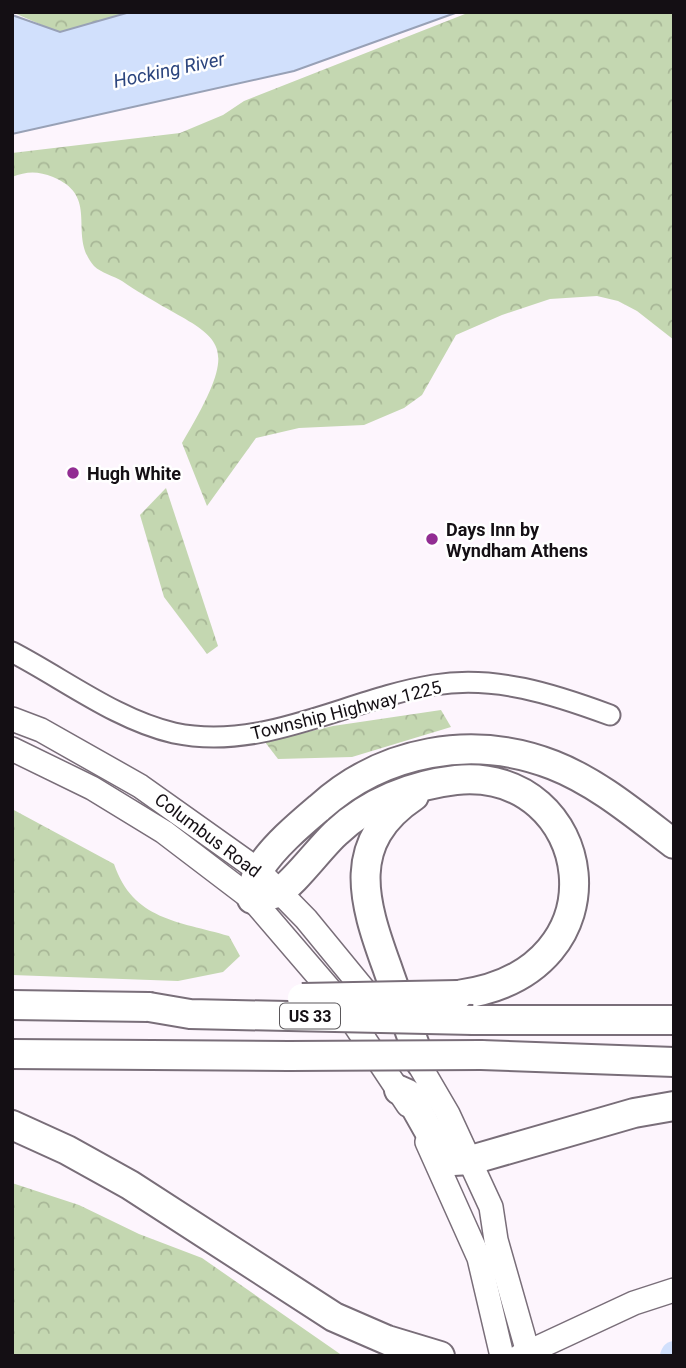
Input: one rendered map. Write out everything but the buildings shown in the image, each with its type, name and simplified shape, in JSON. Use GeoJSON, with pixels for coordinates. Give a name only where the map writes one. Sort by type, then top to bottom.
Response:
{"type":"FeatureCollection","features":[{"type":"Feature","properties":{"kind":"highway"},"geometry":{"type":"LineString","coordinates":[[149,1007],[195,1000],[458,995],[501,986],[542,960],[562,934],[569,919],[574,903],[575,874],[564,838],[548,816],[518,792],[488,782],[459,780],[391,796],[366,810],[337,832],[265,896],[258,870],[311,815],[354,781],[402,759],[446,750],[495,750],[556,766],[601,792],[674,844]]}},
{"type":"Feature","properties":{"kind":"highway"},"geometry":{"type":"LineString","coordinates":[[421,1063],[371,928],[364,866],[370,844],[387,819],[400,805],[439,783]]}},
{"type":"Feature","properties":{"kind":"highway","name":"US 33"},"geometry":{"type":"LineString","coordinates":[[12,1005],[149,1007],[190,1014],[473,1020],[674,1020]]}},
{"type":"Feature","properties":{"kind":"highway"},"geometry":{"type":"LineString","coordinates":[[12,1054],[481,1055],[674,1062]]}},
{"type":"Feature","properties":{"kind":"highway"},"geometry":{"type":"LineString","coordinates":[[399,1090],[408,1094],[443,1156],[453,1161],[471,1160],[634,1113],[674,1106]]}},
{"type":"Feature","properties":{"kind":"highway"},"geometry":{"type":"LineString","coordinates":[[12,1125],[66,1150],[130,1185],[334,1317],[387,1340],[440,1356]]}},
{"type":"Feature","properties":{"kind":"main road","name":"Columbus Road"},"geometry":{"type":"LineString","coordinates":[[12,719],[41,730],[150,792],[258,870]]}},
{"type":"Feature","properties":{"kind":"main road","name":"Columbus Road"},"geometry":{"type":"LineString","coordinates":[[12,749],[92,788],[265,896],[345,965],[421,1063],[471,1160],[491,1207],[496,1240],[526,1354]]}},
{"type":"Feature","properties":{"kind":"main road"},"geometry":{"type":"LineString","coordinates":[[265,896],[399,1090],[430,1147],[472,1242],[502,1356]]}},
{"type":"Feature","properties":{"kind":"main road"},"geometry":{"type":"LineString","coordinates":[[526,1354],[634,1303],[674,1290]]}},
{"type":"Feature","properties":{"kind":"street","name":"Township Highway 1225"},"geometry":{"type":"LineString","coordinates":[[12,652],[139,720],[173,733],[217,738],[260,734],[379,698],[450,683],[492,683],[529,689],[610,715]]}},
{"type":"Feature","properties":{"kind":"green space"},"geometry":{"type":"Polygon","coordinates":[[[12,12],[130,12],[60,33],[12,12]]]}},
{"type":"Feature","properties":{"kind":"green space"},"geometry":{"type":"Polygon","coordinates":[[[470,12],[674,12],[674,340],[637,311],[618,301],[597,296],[550,299],[502,315],[456,335],[422,395],[404,408],[364,425],[299,428],[256,438],[207,506],[182,443],[204,404],[215,376],[218,356],[213,341],[200,328],[94,266],[86,254],[80,206],[76,195],[67,185],[48,175],[32,172],[12,177],[12,153],[180,133],[223,115],[244,101],[470,12]]]}},
{"type":"Feature","properties":{"kind":"green space"},"geometry":{"type":"Polygon","coordinates":[[[166,488],[218,646],[207,654],[164,597],[140,515],[166,488]]]}},
{"type":"Feature","properties":{"kind":"green space"},"geometry":{"type":"Polygon","coordinates":[[[441,710],[451,727],[352,757],[278,759],[265,742],[333,726],[441,710]]]}},
{"type":"Feature","properties":{"kind":"green space"},"geometry":{"type":"Polygon","coordinates":[[[12,809],[114,864],[122,883],[145,907],[175,921],[229,936],[240,956],[223,972],[178,981],[12,975],[12,809]]]}},
{"type":"Feature","properties":{"kind":"green space"},"geometry":{"type":"Polygon","coordinates":[[[12,1183],[79,1205],[139,1234],[202,1258],[343,1356],[12,1356],[12,1183]]]}},
{"type":"Feature","properties":{"kind":"water","name":"Hocking River"},"geometry":{"type":"Polygon","coordinates":[[[130,12],[458,12],[294,71],[12,134],[12,15],[60,32],[130,12]]]}},
{"type":"Feature","properties":{"kind":"place","name":"Hugh White"},"geometry":{"type":"Point","coordinates":[73,473]}},
{"type":"Feature","properties":{"kind":"place","name":"Days Inn by Wyndham Athens"},"geometry":{"type":"Point","coordinates":[432,539]}}]}
